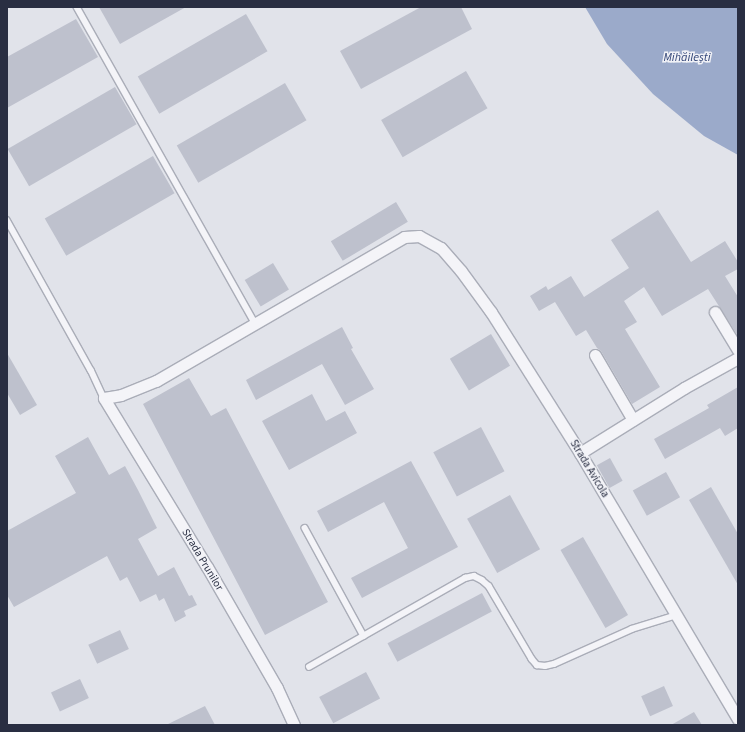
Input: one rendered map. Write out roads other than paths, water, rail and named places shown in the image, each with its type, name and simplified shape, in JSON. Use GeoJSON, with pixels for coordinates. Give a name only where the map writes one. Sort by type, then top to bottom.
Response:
{"type":"FeatureCollection","features":[{"type":"Feature","properties":{"kind":"street","name":"Strada Avicola"},"geometry":{"type":"LineString","coordinates":[[255,323],[404,237],[419,236],[441,248],[461,271],[491,312],[678,615],[738,719]]}},
{"type":"Feature","properties":{"kind":"street"},"geometry":{"type":"LineString","coordinates":[[716,312],[738,350]]}},
{"type":"Feature","properties":{"kind":"street"},"geometry":{"type":"LineString","coordinates":[[104,398],[121,395],[156,381],[255,323]]}},
{"type":"Feature","properties":{"kind":"street"},"geometry":{"type":"LineString","coordinates":[[595,355],[634,420]]}},
{"type":"Feature","properties":{"kind":"street"},"geometry":{"type":"LineString","coordinates":[[580,454],[684,388],[738,358]]}},
{"type":"Feature","properties":{"kind":"street","name":"Strada Prunilor"},"geometry":{"type":"LineString","coordinates":[[104,398],[207,567],[277,688],[294,725]]}},
{"type":"Feature","properties":{"kind":"lane"},"geometry":{"type":"LineString","coordinates":[[77,7],[255,323]]}},
{"type":"Feature","properties":{"kind":"lane"},"geometry":{"type":"LineString","coordinates":[[7,220],[104,398]]}},
{"type":"Feature","properties":{"kind":"lane"},"geometry":{"type":"LineString","coordinates":[[305,528],[364,636]]}},
{"type":"Feature","properties":{"kind":"lane"},"geometry":{"type":"LineString","coordinates":[[309,667],[465,578],[474,576],[489,586],[537,665],[545,666],[554,664],[632,629],[678,615]]}},
{"type":"Feature","properties":{"kind":"water","name":"Mihăilești"},"geometry":{"type":"Polygon","coordinates":[[[585,7],[738,7],[738,155],[704,136],[653,94],[607,44],[585,7]]]}}]}
